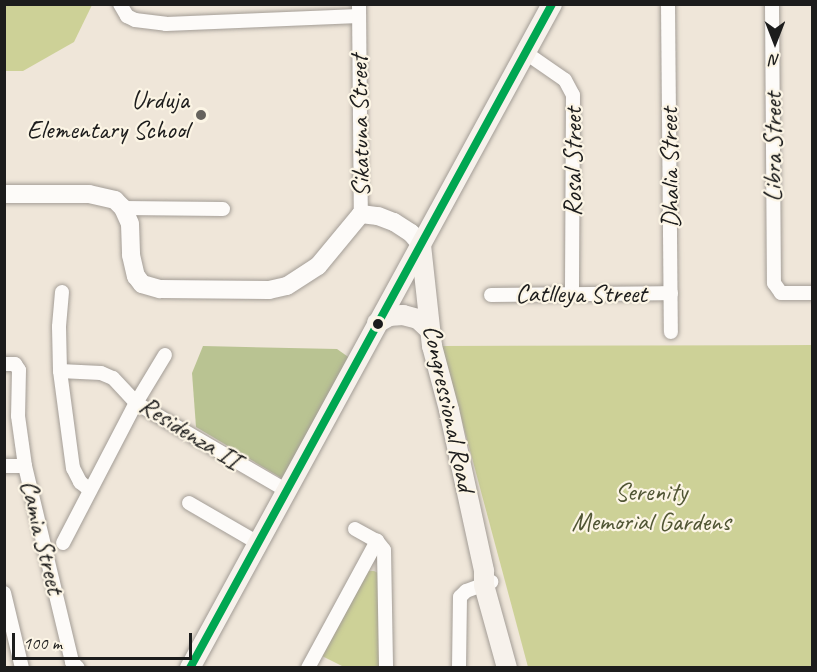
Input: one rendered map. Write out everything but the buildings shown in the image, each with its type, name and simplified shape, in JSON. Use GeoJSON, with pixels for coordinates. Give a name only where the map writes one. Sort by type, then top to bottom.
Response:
{"type":"FeatureCollection","features":[{"type":"Feature","properties":{"kind":"main road"},"geometry":{"type":"LineString","coordinates":[[190,668],[552,4]]}},
{"type":"Feature","properties":{"kind":"main road","name":"Congressional Road"},"geometry":{"type":"LineString","coordinates":[[421,245],[429,323],[507,668]]}},
{"type":"Feature","properties":{"kind":"main road"},"geometry":{"type":"LineString","coordinates":[[381,315],[409,306],[429,323]]}},
{"type":"Feature","properties":{"kind":"main road","name":"Congressional Road"},"geometry":{"type":"LineString","coordinates":[[487,579],[519,668]]}},
{"type":"Feature","properties":{"kind":"street"},"geometry":{"type":"LineString","coordinates":[[120,4],[127,16],[135,20],[166,24],[359,10]]}},
{"type":"Feature","properties":{"kind":"street","name":"Dhalia Street"},"geometry":{"type":"LineString","coordinates":[[668,4],[671,332]]}},
{"type":"Feature","properties":{"kind":"street","name":"Libra Street"},"geometry":{"type":"LineString","coordinates":[[772,4],[774,283],[782,293],[813,293]]}},
{"type":"Feature","properties":{"kind":"street","name":"Sikatuna Street"},"geometry":{"type":"LineString","coordinates":[[359,10],[361,214],[378,216],[394,222],[411,233],[421,245]]}},
{"type":"Feature","properties":{"kind":"street","name":"Rosal Street"},"geometry":{"type":"LineString","coordinates":[[526,53],[565,80],[573,95],[572,294]]}},
{"type":"Feature","properties":{"kind":"street"},"geometry":{"type":"LineString","coordinates":[[4,194],[89,194],[115,200],[123,208],[130,224],[131,255],[136,276],[142,284],[160,289],[268,290],[287,286],[318,266],[361,214]]}},
{"type":"Feature","properties":{"kind":"street"},"geometry":{"type":"LineString","coordinates":[[123,208],[223,209]]}},
{"type":"Feature","properties":{"kind":"street"},"geometry":{"type":"LineString","coordinates":[[62,292],[58,327],[60,371],[73,468],[80,482],[90,490]]}},
{"type":"Feature","properties":{"kind":"street","name":"Catlleya Street"},"geometry":{"type":"LineString","coordinates":[[490,294],[671,293]]}},
{"type":"Feature","properties":{"kind":"street"},"geometry":{"type":"LineString","coordinates":[[63,543],[136,403],[165,355]]}},
{"type":"Feature","properties":{"kind":"street","name":"Camia Street"},"geometry":{"type":"LineString","coordinates":[[11,366],[11,416],[72,662],[78,668]]}},
{"type":"Feature","properties":{"kind":"street","name":"Residenza II"},"geometry":{"type":"LineString","coordinates":[[60,371],[100,373],[113,378],[136,403],[286,491]]}},
{"type":"Feature","properties":{"kind":"street"},"geometry":{"type":"LineString","coordinates":[[4,466],[25,466]]}},
{"type":"Feature","properties":{"kind":"street"},"geometry":{"type":"LineString","coordinates":[[189,503],[258,543]]}},
{"type":"Feature","properties":{"kind":"street"},"geometry":{"type":"LineString","coordinates":[[355,529],[377,541],[384,550],[386,560],[386,668]]}},
{"type":"Feature","properties":{"kind":"street"},"geometry":{"type":"LineString","coordinates":[[308,668],[377,541]]}},
{"type":"Feature","properties":{"kind":"street"},"geometry":{"type":"LineString","coordinates":[[459,668],[460,597],[487,579]]}},
{"type":"Feature","properties":{"kind":"street"},"geometry":{"type":"LineString","coordinates":[[4,592],[22,668]]}},
{"type":"Feature","properties":{"kind":"green space"},"geometry":{"type":"Polygon","coordinates":[[[4,5],[92,5],[74,42],[23,71],[5,71],[4,5]]]}},
{"type":"Feature","properties":{"kind":"green space","name":"Serenity Memorial Gardens"},"geometry":{"type":"Polygon","coordinates":[[[812,345],[812,667],[528,667],[442,346],[812,345]]]}},
{"type":"Feature","properties":{"kind":"green space"},"geometry":{"type":"Polygon","coordinates":[[[203,346],[337,349],[354,361],[288,482],[196,427],[192,373],[203,346]]]}},
{"type":"Feature","properties":{"kind":"green space"},"geometry":{"type":"Polygon","coordinates":[[[368,571],[380,574],[379,667],[344,667],[322,656],[368,571]]]}},
{"type":"Feature","properties":{"kind":"transit line"},"geometry":{"type":"LineString","coordinates":[[190,668],[552,4]]}},
{"type":"Feature","properties":{"kind":"place","name":"Urduja Elementary School"},"geometry":{"type":"Point","coordinates":[201,115]}}]}
